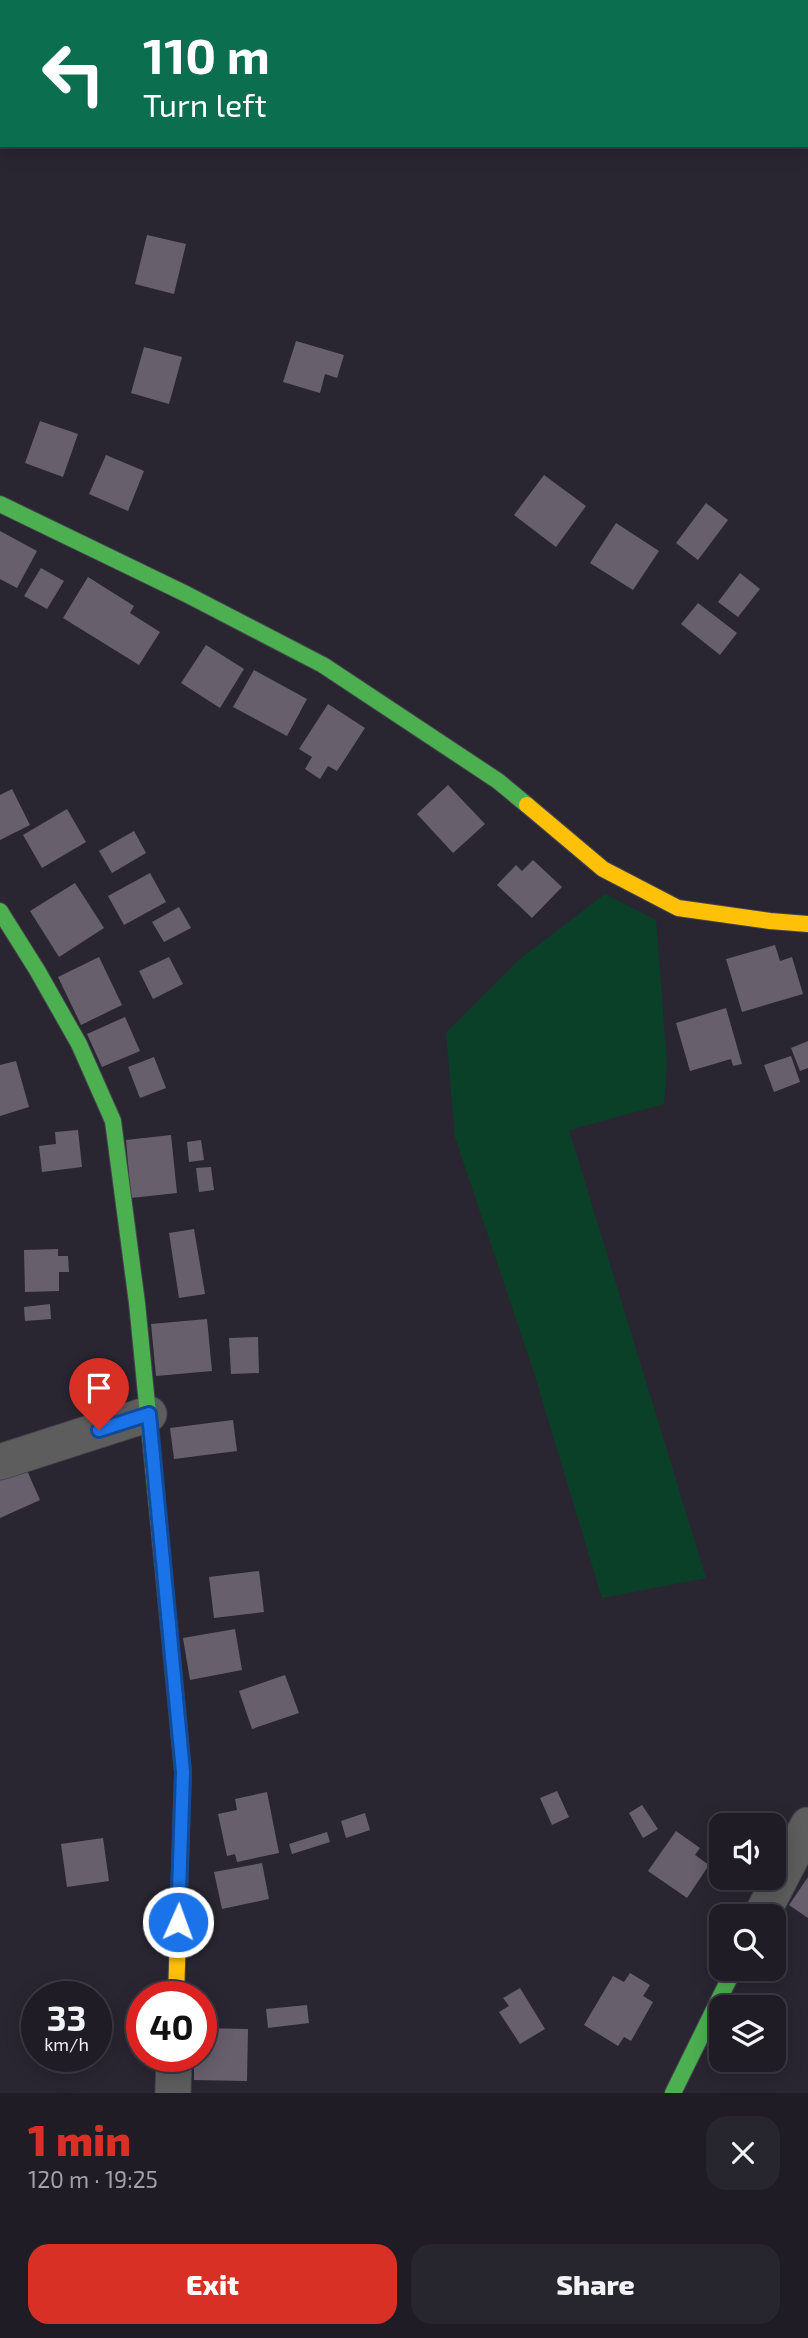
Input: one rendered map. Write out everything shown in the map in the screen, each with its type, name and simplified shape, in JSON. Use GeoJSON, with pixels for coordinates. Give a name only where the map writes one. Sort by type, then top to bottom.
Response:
{"type":"FeatureCollection","features":[{"type":"Feature","properties":{"kind":"street"},"geometry":{"type":"LineString","coordinates":[[0,504],[186,594],[323,665],[498,781],[603,869],[624,880],[678,908],[808,924]]}},
{"type":"Feature","properties":{"kind":"street"},"geometry":{"type":"LineString","coordinates":[[0,911],[79,1044],[114,1121],[149,1414],[183,1772],[176,1981]]}},
{"type":"Feature","properties":{"kind":"street"},"geometry":{"type":"LineString","coordinates":[[0,1462],[149,1414]]}},
{"type":"Feature","properties":{"kind":"street"},"geometry":{"type":"LineString","coordinates":[[767,1904],[808,1825]]}},
{"type":"Feature","properties":{"kind":"street"},"geometry":{"type":"LineString","coordinates":[[673,2093],[728,1981]]}},
{"type":"Feature","properties":{"kind":"street"},"geometry":{"type":"LineString","coordinates":[[173,2093],[174,2072]]}},
{"type":"Feature","properties":{"kind":"green space"},"geometry":{"type":"Polygon","coordinates":[[[605,894],[656,920],[667,1064],[664,1104],[569,1130],[706,1578],[602,1598],[534,1373],[455,1137],[446,1033],[521,958],[605,894]]]}},
{"type":"Feature","properties":{"kind":"building"},"geometry":{"type":"Polygon","coordinates":[[[147,235],[186,244],[174,294],[135,284],[147,235]]]}},
{"type":"Feature","properties":{"kind":"building"},"geometry":{"type":"Polygon","coordinates":[[[296,341],[344,355],[337,378],[325,374],[320,393],[283,382],[296,341]]]}},
{"type":"Feature","properties":{"kind":"building"},"geometry":{"type":"Polygon","coordinates":[[[144,347],[182,357],[169,404],[131,393],[144,347]]]}},
{"type":"Feature","properties":{"kind":"building"},"geometry":{"type":"Polygon","coordinates":[[[40,421],[78,434],[63,477],[25,463],[40,421]]]}},
{"type":"Feature","properties":{"kind":"building"},"geometry":{"type":"Polygon","coordinates":[[[106,455],[144,471],[128,511],[89,494],[106,455]]]}},
{"type":"Feature","properties":{"kind":"building"},"geometry":{"type":"Polygon","coordinates":[[[544,475],[586,506],[556,547],[514,515],[544,475]]]}},
{"type":"Feature","properties":{"kind":"building"},"geometry":{"type":"Polygon","coordinates":[[[706,503],[728,520],[698,560],[676,543],[706,503]]]}},
{"type":"Feature","properties":{"kind":"building"},"geometry":{"type":"Polygon","coordinates":[[[616,523],[659,551],[633,590],[590,563],[616,523]]]}},
{"type":"Feature","properties":{"kind":"building"},"geometry":{"type":"Polygon","coordinates":[[[0,531],[37,551],[17,588],[0,579],[0,531]]]}},
{"type":"Feature","properties":{"kind":"building"},"geometry":{"type":"Polygon","coordinates":[[[41,568],[64,581],[47,609],[24,596],[41,568]]]}},
{"type":"Feature","properties":{"kind":"building"},"geometry":{"type":"Polygon","coordinates":[[[740,573],[760,589],[738,617],[718,602],[740,573]]]}},
{"type":"Feature","properties":{"kind":"building"},"geometry":{"type":"Polygon","coordinates":[[[88,577],[134,606],[130,613],[160,632],[139,665],[63,618],[88,577]]]}},
{"type":"Feature","properties":{"kind":"building"},"geometry":{"type":"Polygon","coordinates":[[[698,603],[737,633],[720,655],[681,624],[698,603]]]}},
{"type":"Feature","properties":{"kind":"building"},"geometry":{"type":"Polygon","coordinates":[[[206,645],[244,669],[220,708],[181,683],[206,645]]]}},
{"type":"Feature","properties":{"kind":"building"},"geometry":{"type":"Polygon","coordinates":[[[254,670],[307,699],[287,736],[233,707],[254,670]]]}},
{"type":"Feature","properties":{"kind":"building"},"geometry":{"type":"Polygon","coordinates":[[[328,704],[365,728],[337,771],[328,766],[320,779],[305,769],[312,757],[299,749],[328,704]]]}},
{"type":"Feature","properties":{"kind":"building"},"geometry":{"type":"Polygon","coordinates":[[[448,785],[485,824],[453,853],[417,814],[448,785]]]}},
{"type":"Feature","properties":{"kind":"building"},"geometry":{"type":"Polygon","coordinates":[[[12,789],[30,825],[0,840],[0,795],[12,789]]]}},
{"type":"Feature","properties":{"kind":"building"},"geometry":{"type":"Polygon","coordinates":[[[67,809],[86,842],[42,868],[23,835],[67,809]]]}},
{"type":"Feature","properties":{"kind":"building"},"geometry":{"type":"Polygon","coordinates":[[[134,831],[146,853],[112,873],[99,851],[134,831]]]}},
{"type":"Feature","properties":{"kind":"building"},"geometry":{"type":"Polygon","coordinates":[[[533,860],[562,887],[532,918],[497,885],[516,865],[522,871],[533,860]]]}},
{"type":"Feature","properties":{"kind":"building"},"geometry":{"type":"Polygon","coordinates":[[[150,873],[166,902],[124,925],[108,896],[150,873]]]}},
{"type":"Feature","properties":{"kind":"building"},"geometry":{"type":"Polygon","coordinates":[[[75,883],[104,928],[59,957],[30,911],[75,883]]]}},
{"type":"Feature","properties":{"kind":"building"},"geometry":{"type":"Polygon","coordinates":[[[179,907],[191,928],[164,942],[152,922],[179,907]]]}},
{"type":"Feature","properties":{"kind":"building"},"geometry":{"type":"Polygon","coordinates":[[[775,945],[780,961],[792,957],[803,994],[742,1012],[726,959],[775,945]]]}},
{"type":"Feature","properties":{"kind":"building"},"geometry":{"type":"Polygon","coordinates":[[[99,957],[122,1005],[81,1025],[58,977],[99,957]]]}},
{"type":"Feature","properties":{"kind":"building"},"geometry":{"type":"Polygon","coordinates":[[[169,957],[183,984],[153,999],[139,971],[169,957]]]}},
{"type":"Feature","properties":{"kind":"building"},"geometry":{"type":"Polygon","coordinates":[[[726,1008],[742,1064],[733,1066],[731,1059],[690,1071],[676,1023],[726,1008]]]}},
{"type":"Feature","properties":{"kind":"building"},"geometry":{"type":"Polygon","coordinates":[[[125,1017],[140,1051],[102,1067],[87,1034],[125,1017]]]}},
{"type":"Feature","properties":{"kind":"building"},"geometry":{"type":"Polygon","coordinates":[[[808,1041],[808,1068],[800,1071],[791,1048],[808,1041]]]}},
{"type":"Feature","properties":{"kind":"building"},"geometry":{"type":"Polygon","coordinates":[[[791,1056],[800,1082],[774,1092],[764,1065],[791,1056]]]}},
{"type":"Feature","properties":{"kind":"building"},"geometry":{"type":"Polygon","coordinates":[[[154,1057],[166,1088],[140,1098],[128,1067],[154,1057]]]}},
{"type":"Feature","properties":{"kind":"building"},"geometry":{"type":"Polygon","coordinates":[[[16,1061],[29,1107],[0,1116],[0,1065],[16,1061]]]}},
{"type":"Feature","properties":{"kind":"building"},"geometry":{"type":"Polygon","coordinates":[[[78,1130],[82,1167],[42,1172],[39,1146],[56,1144],[55,1132],[78,1130]]]}},
{"type":"Feature","properties":{"kind":"building"},"geometry":{"type":"Polygon","coordinates":[[[171,1135],[177,1193],[131,1198],[126,1140],[171,1135]]]}},
{"type":"Feature","properties":{"kind":"building"},"geometry":{"type":"Polygon","coordinates":[[[201,1140],[204,1160],[189,1162],[187,1142],[201,1140]]]}},
{"type":"Feature","properties":{"kind":"building"},"geometry":{"type":"Polygon","coordinates":[[[211,1167],[214,1190],[199,1192],[196,1168],[211,1167]]]}},
{"type":"Feature","properties":{"kind":"building"},"geometry":{"type":"Polygon","coordinates":[[[194,1229],[205,1294],[179,1298],[169,1233],[194,1229]]]}},
{"type":"Feature","properties":{"kind":"building"},"geometry":{"type":"Polygon","coordinates":[[[58,1249],[58,1256],[68,1256],[69,1272],[59,1272],[59,1291],[25,1292],[24,1250],[58,1249]]]}},
{"type":"Feature","properties":{"kind":"building"},"geometry":{"type":"Polygon","coordinates":[[[50,1304],[51,1319],[25,1321],[24,1307],[50,1304]]]}},
{"type":"Feature","properties":{"kind":"building"},"geometry":{"type":"Polygon","coordinates":[[[207,1319],[212,1371],[156,1376],[151,1324],[207,1319]]]}},
{"type":"Feature","properties":{"kind":"building"},"geometry":{"type":"Polygon","coordinates":[[[258,1337],[259,1373],[231,1374],[229,1338],[258,1337]]]}},
{"type":"Feature","properties":{"kind":"building"},"geometry":{"type":"Polygon","coordinates":[[[233,1420],[237,1451],[174,1459],[170,1428],[233,1420]]]}},
{"type":"Feature","properties":{"kind":"building"},"geometry":{"type":"Polygon","coordinates":[[[25,1466],[40,1500],[0,1518],[0,1477],[25,1466]]]}},
{"type":"Feature","properties":{"kind":"building"},"geometry":{"type":"Polygon","coordinates":[[[259,1571],[264,1612],[214,1618],[209,1577],[259,1571]]]}},
{"type":"Feature","properties":{"kind":"building"},"geometry":{"type":"Polygon","coordinates":[[[235,1629],[242,1670],[190,1680],[183,1638],[235,1629]]]}},
{"type":"Feature","properties":{"kind":"building"},"geometry":{"type":"Polygon","coordinates":[[[285,1675],[299,1713],[252,1729],[239,1691],[285,1675]]]}},
{"type":"Feature","properties":{"kind":"building"},"geometry":{"type":"Polygon","coordinates":[[[557,1791],[569,1817],[552,1825],[540,1798],[557,1791]]]}},
{"type":"Feature","properties":{"kind":"building"},"geometry":{"type":"Polygon","coordinates":[[[267,1792],[279,1853],[237,1862],[235,1854],[227,1856],[218,1814],[237,1810],[235,1799],[267,1792]]]}},
{"type":"Feature","properties":{"kind":"building"},"geometry":{"type":"Polygon","coordinates":[[[642,1805],[658,1829],[643,1838],[629,1813],[642,1805]]]}},
{"type":"Feature","properties":{"kind":"building"},"geometry":{"type":"Polygon","coordinates":[[[365,1813],[370,1830],[346,1838],[341,1821],[365,1813]]]}},
{"type":"Feature","properties":{"kind":"building"},"geometry":{"type":"Polygon","coordinates":[[[676,1831],[700,1848],[695,1855],[709,1865],[687,1898],[648,1871],[676,1831]]]}},
{"type":"Feature","properties":{"kind":"building"},"geometry":{"type":"Polygon","coordinates":[[[327,1832],[330,1842],[292,1854],[289,1844],[327,1832]]]}},
{"type":"Feature","properties":{"kind":"building"},"geometry":{"type":"Polygon","coordinates":[[[103,1838],[109,1881],[67,1887],[61,1844],[103,1838]]]}},
{"type":"Feature","properties":{"kind":"building"},"geometry":{"type":"Polygon","coordinates":[[[262,1863],[269,1899],[222,1909],[214,1872],[262,1863]]]}},
{"type":"Feature","properties":{"kind":"building"},"geometry":{"type":"Polygon","coordinates":[[[808,1877],[808,1918],[789,1905],[808,1877]]]}},
{"type":"Feature","properties":{"kind":"building"},"geometry":{"type":"Polygon","coordinates":[[[630,1973],[650,1985],[643,1996],[653,2002],[631,2041],[624,2037],[618,2046],[584,2025],[613,1976],[624,1982],[630,1973]]]}},
{"type":"Feature","properties":{"kind":"building"},"geometry":{"type":"Polygon","coordinates":[[[520,1988],[545,2029],[520,2044],[499,2012],[509,2006],[503,1998],[520,1988]]]}},
{"type":"Feature","properties":{"kind":"building"},"geometry":{"type":"Polygon","coordinates":[[[307,2005],[309,2023],[268,2028],[266,2009],[307,2005]]]}},
{"type":"Feature","properties":{"kind":"building"},"geometry":{"type":"Polygon","coordinates":[[[217,2028],[248,2029],[247,2081],[194,2080],[194,2072],[217,2072],[217,2028]]]}},
{"type":"Feature","properties":{"kind":"traffic: fast"},"geometry":{"type":"LineString","coordinates":[[0,504],[186,594],[323,665],[498,781],[527,805]]}},
{"type":"Feature","properties":{"kind":"traffic: fast"},"geometry":{"type":"LineString","coordinates":[[0,911],[79,1044],[113,1121],[137,1303],[153,1465]]}},
{"type":"Feature","properties":{"kind":"traffic: fast"},"geometry":{"type":"LineString","coordinates":[[673,2093],[728,1981]]}},
{"type":"Feature","properties":{"kind":"traffic: slow"},"geometry":{"type":"LineString","coordinates":[[527,805],[603,869],[678,908],[808,924]]}},
{"type":"Feature","properties":{"kind":"traffic: slow"},"geometry":{"type":"LineString","coordinates":[[153,1465],[183,1772],[176,1981]]}},
{"type":"Feature","properties":{"kind":"route"},"geometry":{"type":"LineString","coordinates":[[99,1430],[149,1414],[183,1772],[178,1922]]}}]}
